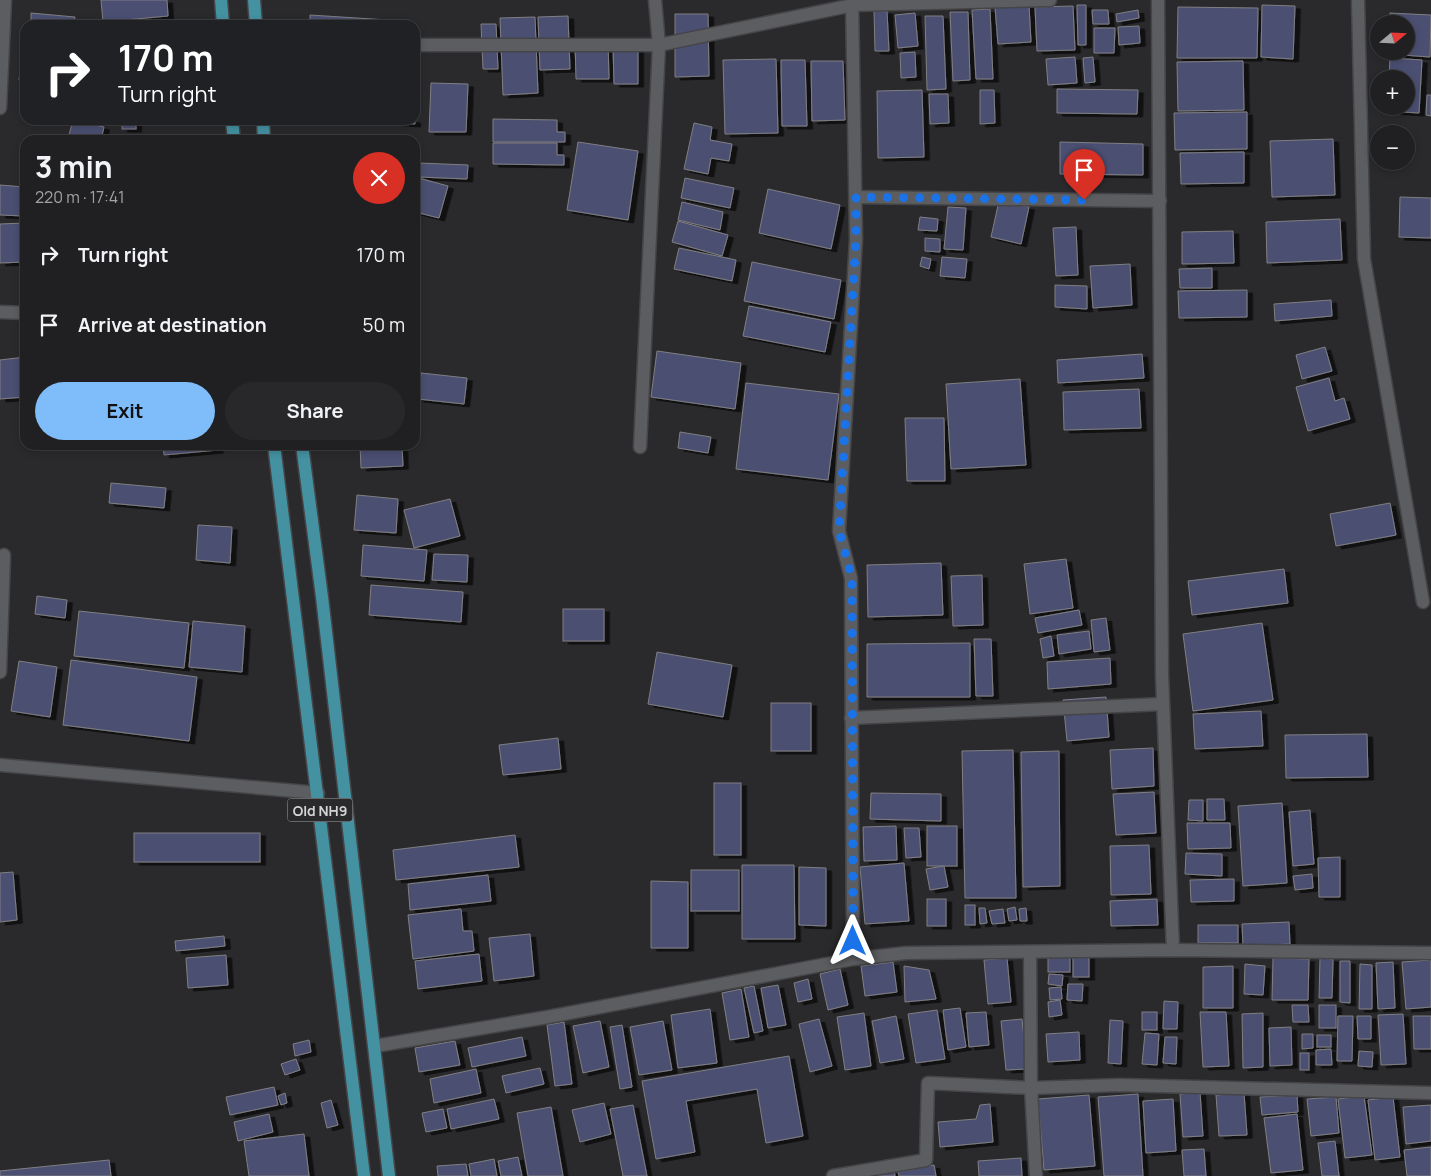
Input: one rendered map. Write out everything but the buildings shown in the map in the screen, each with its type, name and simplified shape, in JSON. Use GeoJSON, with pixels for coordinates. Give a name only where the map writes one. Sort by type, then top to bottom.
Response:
{"type":"FeatureCollection","features":[{"type":"Feature","properties":{"kind":"main road"},"geometry":{"type":"LineString","coordinates":[[221,0],[223,20]]}},
{"type":"Feature","properties":{"kind":"main road"},"geometry":{"type":"LineString","coordinates":[[254,0],[256,20]]}},
{"type":"Feature","properties":{"kind":"main road","name":"Old NH9"},"geometry":{"type":"LineString","coordinates":[[275,450],[364,1176]]}},
{"type":"Feature","properties":{"kind":"main road","name":"Old NH9"},"geometry":{"type":"LineString","coordinates":[[303,450],[389,1176]]}},
{"type":"Feature","properties":{"kind":"street"},"geometry":{"type":"LineString","coordinates":[[0,108],[5,0]]}},
{"type":"Feature","properties":{"kind":"street"},"geometry":{"type":"LineString","coordinates":[[640,447],[659,45],[655,0]]}},
{"type":"Feature","properties":{"kind":"street"},"geometry":{"type":"LineString","coordinates":[[420,45],[659,45],[853,3],[1050,0]]}},
{"type":"Feature","properties":{"kind":"street"},"geometry":{"type":"LineString","coordinates":[[1158,0],[1164,704],[1174,950]]}},
{"type":"Feature","properties":{"kind":"street"},"geometry":{"type":"LineString","coordinates":[[1358,0],[1364,258],[1423,602]]}},
{"type":"Feature","properties":{"kind":"street"},"geometry":{"type":"LineString","coordinates":[[853,3],[856,238],[839,531],[852,578],[853,959]]}},
{"type":"Feature","properties":{"kind":"street"},"geometry":{"type":"LineString","coordinates":[[856,197],[1160,201]]}},
{"type":"Feature","properties":{"kind":"street"},"geometry":{"type":"LineString","coordinates":[[0,312],[20,312]]}},
{"type":"Feature","properties":{"kind":"street"},"geometry":{"type":"LineString","coordinates":[[0,672],[4,554]]}},
{"type":"Feature","properties":{"kind":"street"},"geometry":{"type":"LineString","coordinates":[[852,718],[1164,704]]}},
{"type":"Feature","properties":{"kind":"street"},"geometry":{"type":"LineString","coordinates":[[0,765],[318,794]]}},
{"type":"Feature","properties":{"kind":"street"},"geometry":{"type":"LineString","coordinates":[[375,1046],[568,1014],[853,959],[906,953],[1174,950],[1431,953]]}},
{"type":"Feature","properties":{"kind":"street"},"geometry":{"type":"LineString","coordinates":[[1030,952],[1032,1088],[1036,1176]]}},
{"type":"Feature","properties":{"kind":"street"},"geometry":{"type":"LineString","coordinates":[[833,1176],[926,1160],[928,1083],[1032,1088],[1120,1085],[1431,1093]]}},
{"type":"Feature","properties":{"kind":"route"},"geometry":{"type":"LineString","coordinates":[[853,941],[852,578],[839,531],[856,238],[856,197],[1084,200]]}}]}
